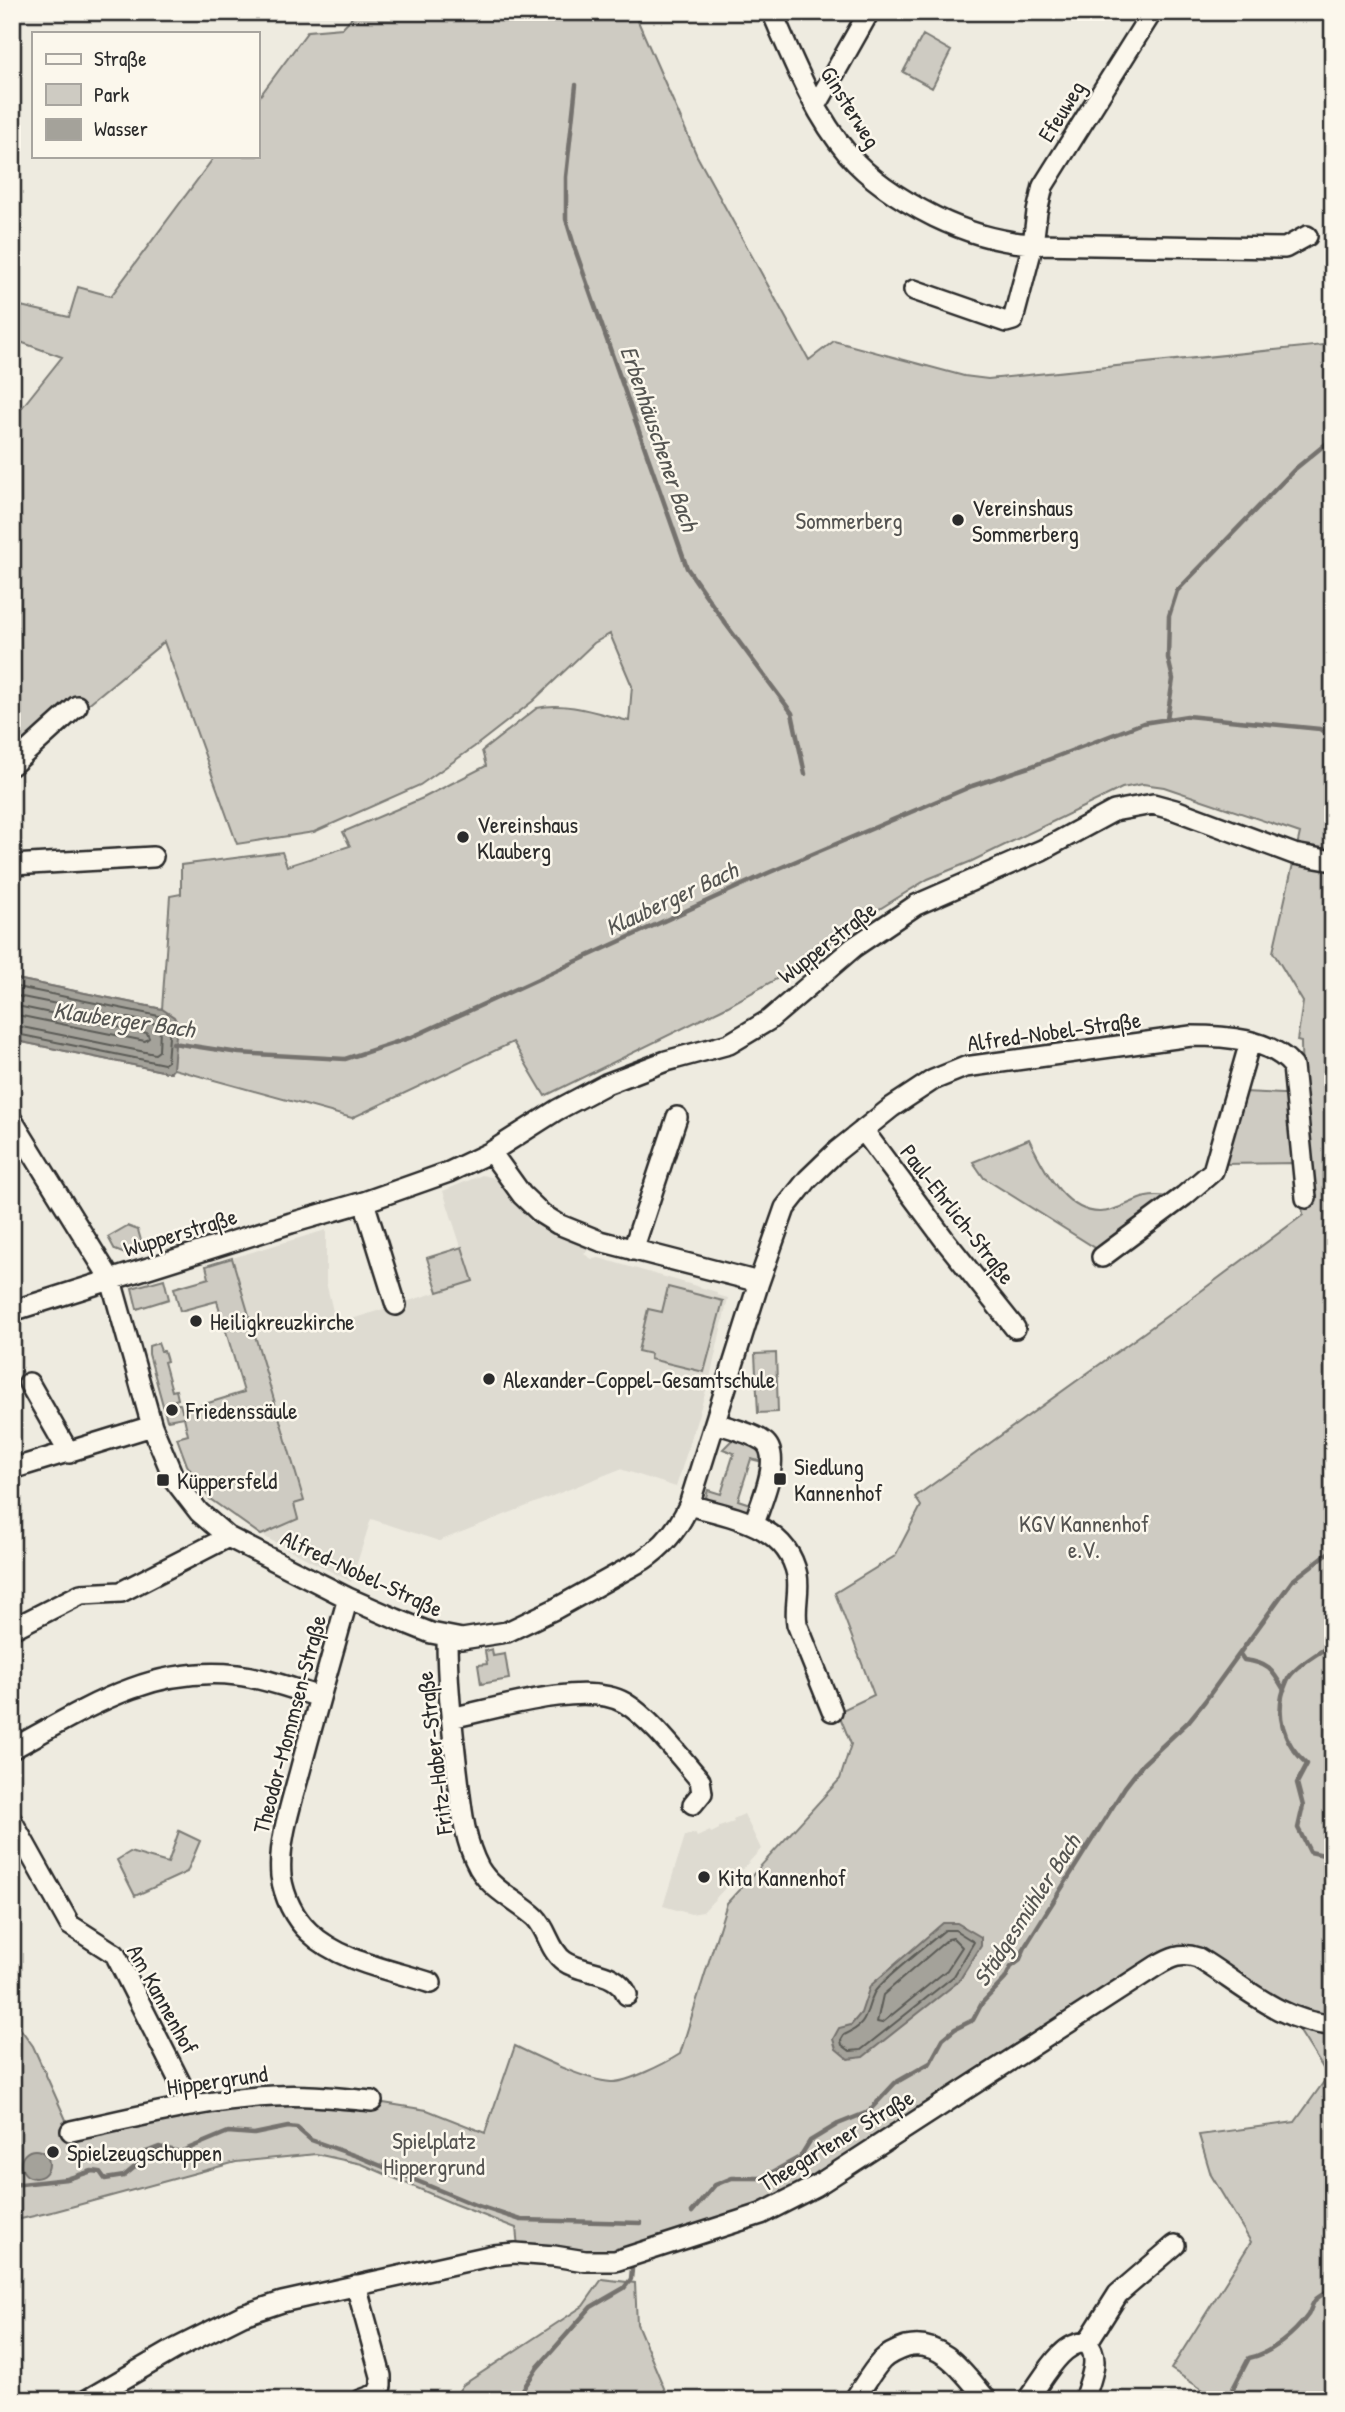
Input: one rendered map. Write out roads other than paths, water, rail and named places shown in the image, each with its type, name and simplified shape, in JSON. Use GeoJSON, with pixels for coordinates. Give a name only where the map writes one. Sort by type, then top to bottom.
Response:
{"type":"FeatureCollection","features":[{"type":"Feature","properties":{"kind":"street","name":"Ginsterweg"},"geometry":{"type":"LineString","coordinates":[[772,12],[816,106],[846,152],[877,182],[906,202],[938,218],[996,240],[1033,244],[1284,248],[1307,236]]}},
{"type":"Feature","properties":{"kind":"street"},"geometry":{"type":"LineString","coordinates":[[816,106],[869,12]]}},
{"type":"Feature","properties":{"kind":"street","name":"Efeuweg"},"geometry":{"type":"LineString","coordinates":[[1033,244],[1043,186],[1152,12]]}},
{"type":"Feature","properties":{"kind":"street"},"geometry":{"type":"LineString","coordinates":[[914,290],[1006,321],[1013,320],[1033,244]]}},
{"type":"Feature","properties":{"kind":"street"},"geometry":{"type":"LineString","coordinates":[[12,765],[78,706]]}},
{"type":"Feature","properties":{"kind":"street","name":"Wupperstraße"},"geometry":{"type":"LineString","coordinates":[[12,1311],[364,1202],[449,1172],[491,1152],[556,1110],[606,1084],[666,1061],[729,1044],[769,1020],[854,947],[916,905],[1042,850],[1114,811],[1140,805],[1163,807],[1294,854],[1333,861]]}},
{"type":"Feature","properties":{"kind":"street"},"geometry":{"type":"LineString","coordinates":[[12,866],[153,857]]}},
{"type":"Feature","properties":{"kind":"street","name":"Alfred-Nobel-Straße"},"geometry":{"type":"LineString","coordinates":[[12,1120],[111,1280],[152,1426],[175,1481],[199,1512],[228,1536],[348,1598],[447,1638],[477,1638],[507,1632],[555,1609],[653,1553],[681,1523],[690,1505],[759,1282],[781,1219],[792,1198],[807,1179],[863,1130],[933,1080],[965,1067],[1191,1036],[1219,1036],[1251,1042],[1275,1052],[1293,1066],[1306,1198]]}},
{"type":"Feature","properties":{"kind":"street"},"geometry":{"type":"LineString","coordinates":[[1102,1257],[1213,1171],[1251,1042]]}},
{"type":"Feature","properties":{"kind":"street"},"geometry":{"type":"LineString","coordinates":[[633,1250],[677,1117]]}},
{"type":"Feature","properties":{"kind":"street","name":"Paul-Ehrlich-Straße"},"geometry":{"type":"LineString","coordinates":[[863,1130],[944,1239],[1015,1328]]}},
{"type":"Feature","properties":{"kind":"street"},"geometry":{"type":"LineString","coordinates":[[491,1152],[513,1185],[541,1214],[578,1234],[759,1282]]}},
{"type":"Feature","properties":{"kind":"street"},"geometry":{"type":"LineString","coordinates":[[364,1202],[396,1305]]}},
{"type":"Feature","properties":{"kind":"street"},"geometry":{"type":"LineString","coordinates":[[29,1382],[69,1452]]}},
{"type":"Feature","properties":{"kind":"street"},"geometry":{"type":"LineString","coordinates":[[715,1423],[764,1441],[773,1456],[754,1524]]}},
{"type":"Feature","properties":{"kind":"street"},"geometry":{"type":"LineString","coordinates":[[12,1469],[152,1426]]}},
{"type":"Feature","properties":{"kind":"street"},"geometry":{"type":"LineString","coordinates":[[690,1505],[754,1524],[777,1537],[794,1564],[797,1577],[797,1624],[832,1711]]}},
{"type":"Feature","properties":{"kind":"street"},"geometry":{"type":"LineString","coordinates":[[12,1629],[81,1594],[121,1592],[228,1536]]}},
{"type":"Feature","properties":{"kind":"street","name":"Theodor-Mommsen-Straße"},"geometry":{"type":"LineString","coordinates":[[348,1598],[283,1842],[281,1872],[286,1895],[304,1927],[317,1940],[352,1958],[431,1983]]}},
{"type":"Feature","properties":{"kind":"street","name":"Fritz-Haber-Straße"},"geometry":{"type":"LineString","coordinates":[[447,1638],[447,1679],[465,1827],[480,1868],[497,1889],[537,1919],[552,1947],[565,1963],[612,1979],[621,1984],[627,1995]]}},
{"type":"Feature","properties":{"kind":"street"},"geometry":{"type":"LineString","coordinates":[[12,1749],[112,1695],[169,1677],[239,1675],[320,1697]]}},
{"type":"Feature","properties":{"kind":"street"},"geometry":{"type":"LineString","coordinates":[[451,1718],[565,1695],[589,1693],[611,1697],[638,1713],[700,1780],[702,1793],[693,1804]]}},
{"type":"Feature","properties":{"kind":"street","name":"Am Kannenhof"},"geometry":{"type":"LineString","coordinates":[[12,1821],[70,1926],[115,1954],[192,2106]]}},
{"type":"Feature","properties":{"kind":"street","name":"Theegartener Straße"},"geometry":{"type":"LineString","coordinates":[[87,2400],[175,2348],[234,2319],[282,2302],[494,2255],[515,2253],[585,2261],[615,2261],[761,2214],[816,2186],[1156,1966],[1181,1954],[1198,1958],[1283,2011],[1307,2021],[1333,2025]]}},
{"type":"Feature","properties":{"kind":"street","name":"Hippergrund"},"geometry":{"type":"LineString","coordinates":[[71,2132],[192,2106],[274,2096],[372,2101]]}},
{"type":"Feature","properties":{"kind":"street"},"geometry":{"type":"LineString","coordinates":[[1087,2343],[1118,2294],[1175,2245]]}},
{"type":"Feature","properties":{"kind":"street"},"geometry":{"type":"LineString","coordinates":[[356,2284],[381,2376],[381,2386],[377,2393],[361,2400]]}},
{"type":"Feature","properties":{"kind":"street"},"geometry":{"type":"LineString","coordinates":[[1027,2400],[1068,2347],[1073,2343],[1087,2343]]}},
{"type":"Feature","properties":{"kind":"street"},"geometry":{"type":"LineString","coordinates":[[1084,2400],[1094,2362],[1094,2353],[1087,2343]]}},
{"type":"Feature","properties":{"kind":"street"},"geometry":{"type":"LineString","coordinates":[[853,2400],[884,2358],[901,2349],[916,2346],[932,2348],[944,2354],[987,2400]]}},
{"type":"Feature","properties":{"kind":"water"},"geometry":{"type":"Polygon","coordinates":[[[12,978],[162,1009],[174,1017],[177,1023],[173,1069],[167,1072],[12,1040],[12,978]]]}},
{"type":"Feature","properties":{"kind":"water"},"geometry":{"type":"Polygon","coordinates":[[[943,1923],[957,1923],[981,1937],[981,1946],[959,1981],[863,2057],[848,2059],[836,2049],[833,2039],[839,2028],[851,2025],[861,2013],[870,1986],[943,1923]]]}},
{"type":"Feature","properties":{"kind":"water"},"geometry":{"type":"Polygon","coordinates":[[[35,2150],[45,2154],[49,2164],[45,2174],[35,2178],[25,2174],[21,2164],[25,2154],[35,2150]]]}},
{"type":"Feature","properties":{"kind":"waterway","name":"Erbenhäuschener Bach"},"geometry":{"type":"LineString","coordinates":[[576,85],[566,177],[566,219],[575,249],[687,568],[792,713],[805,774]]}},
{"type":"Feature","properties":{"kind":"waterway"},"geometry":{"type":"LineString","coordinates":[[1167,719],[1173,679],[1168,658],[1169,616],[1177,591],[1295,469],[1333,438]]}},
{"type":"Feature","properties":{"kind":"waterway","name":"Klauberger Bach"},"geometry":{"type":"LineString","coordinates":[[173,1043],[239,1053],[345,1059],[412,1037],[768,873],[972,786],[1143,723],[1187,716],[1320,729],[1333,740]]}},
{"type":"Feature","properties":{"kind":"waterway","name":"Städgesmühler Bach"},"geometry":{"type":"LineString","coordinates":[[692,2212],[715,2185],[732,2178],[762,2178],[800,2157],[810,2141],[838,2124],[868,2112],[895,2083],[930,2063],[943,2039],[973,2020],[982,2003],[1019,1961],[1026,1945],[1125,1787],[1143,1764],[1188,1722],[1292,1581],[1333,1549]]}},
{"type":"Feature","properties":{"kind":"waterway"},"geometry":{"type":"LineString","coordinates":[[1333,1644],[1307,1660],[1290,1676],[1281,1704],[1286,1737],[1307,1764],[1297,1783],[1303,1806],[1298,1828],[1310,1852],[1333,1857]]}},
{"type":"Feature","properties":{"kind":"waterway"},"geometry":{"type":"LineString","coordinates":[[1240,1654],[1244,1660],[1268,1668],[1284,1690]]}},
{"type":"Feature","properties":{"kind":"waterway","name":"Städgesmühler Bach"},"geometry":{"type":"LineString","coordinates":[[12,2185],[67,2179],[92,2171],[100,2172],[105,2179],[124,2176],[146,2152],[159,2147],[180,2152],[228,2132],[254,2134],[288,2127],[297,2128],[311,2140],[475,2205],[521,2220],[641,2223]]}},
{"type":"Feature","properties":{"kind":"waterway"},"geometry":{"type":"LineString","coordinates":[[516,2400],[537,2368],[591,2307],[624,2288],[631,2279],[632,2269]]}},
{"type":"Feature","properties":{"kind":"waterway"},"geometry":{"type":"LineString","coordinates":[[1227,2400],[1249,2358],[1266,2352],[1296,2329],[1308,2315],[1313,2302],[1333,2285]]}},
{"type":"Feature","properties":{"kind":"place","name":"Vereinshaus Sommerberg"},"geometry":{"type":"Point","coordinates":[958,520]}},
{"type":"Feature","properties":{"kind":"place","name":"Vereinshaus Klauberg"},"geometry":{"type":"Point","coordinates":[463,837]}},
{"type":"Feature","properties":{"kind":"place","name":"Heiligkreuzkirche"},"geometry":{"type":"Point","coordinates":[196,1321]}},
{"type":"Feature","properties":{"kind":"place","name":"Alexander-Coppel-Gesamtschule"},"geometry":{"type":"Point","coordinates":[489,1379]}},
{"type":"Feature","properties":{"kind":"place","name":"Friedenssäule"},"geometry":{"type":"Point","coordinates":[172,1410]}},
{"type":"Feature","properties":{"kind":"place","name":"Siedlung Kannenhof"},"geometry":{"type":"Point","coordinates":[780,1479]}},
{"type":"Feature","properties":{"kind":"place","name":"Küppersfeld"},"geometry":{"type":"Point","coordinates":[163,1480]}},
{"type":"Feature","properties":{"kind":"place","name":"Kita Kannenhof"},"geometry":{"type":"Point","coordinates":[704,1877]}},
{"type":"Feature","properties":{"kind":"place","name":"Spielzeugschuppen"},"geometry":{"type":"Point","coordinates":[53,2152]}},
{"type":"Feature","properties":{"kind":"park label","name":"Sommerberg"},"geometry":{"type":"Point","coordinates":[849,520]}},
{"type":"Feature","properties":{"kind":"park label","name":"KGV Kannenhof e.V."},"geometry":{"type":"Point","coordinates":[1084,1536]}},
{"type":"Feature","properties":{"kind":"park label","name":"Spielplatz Hippergrund"},"geometry":{"type":"Point","coordinates":[434,2153]}}]}
